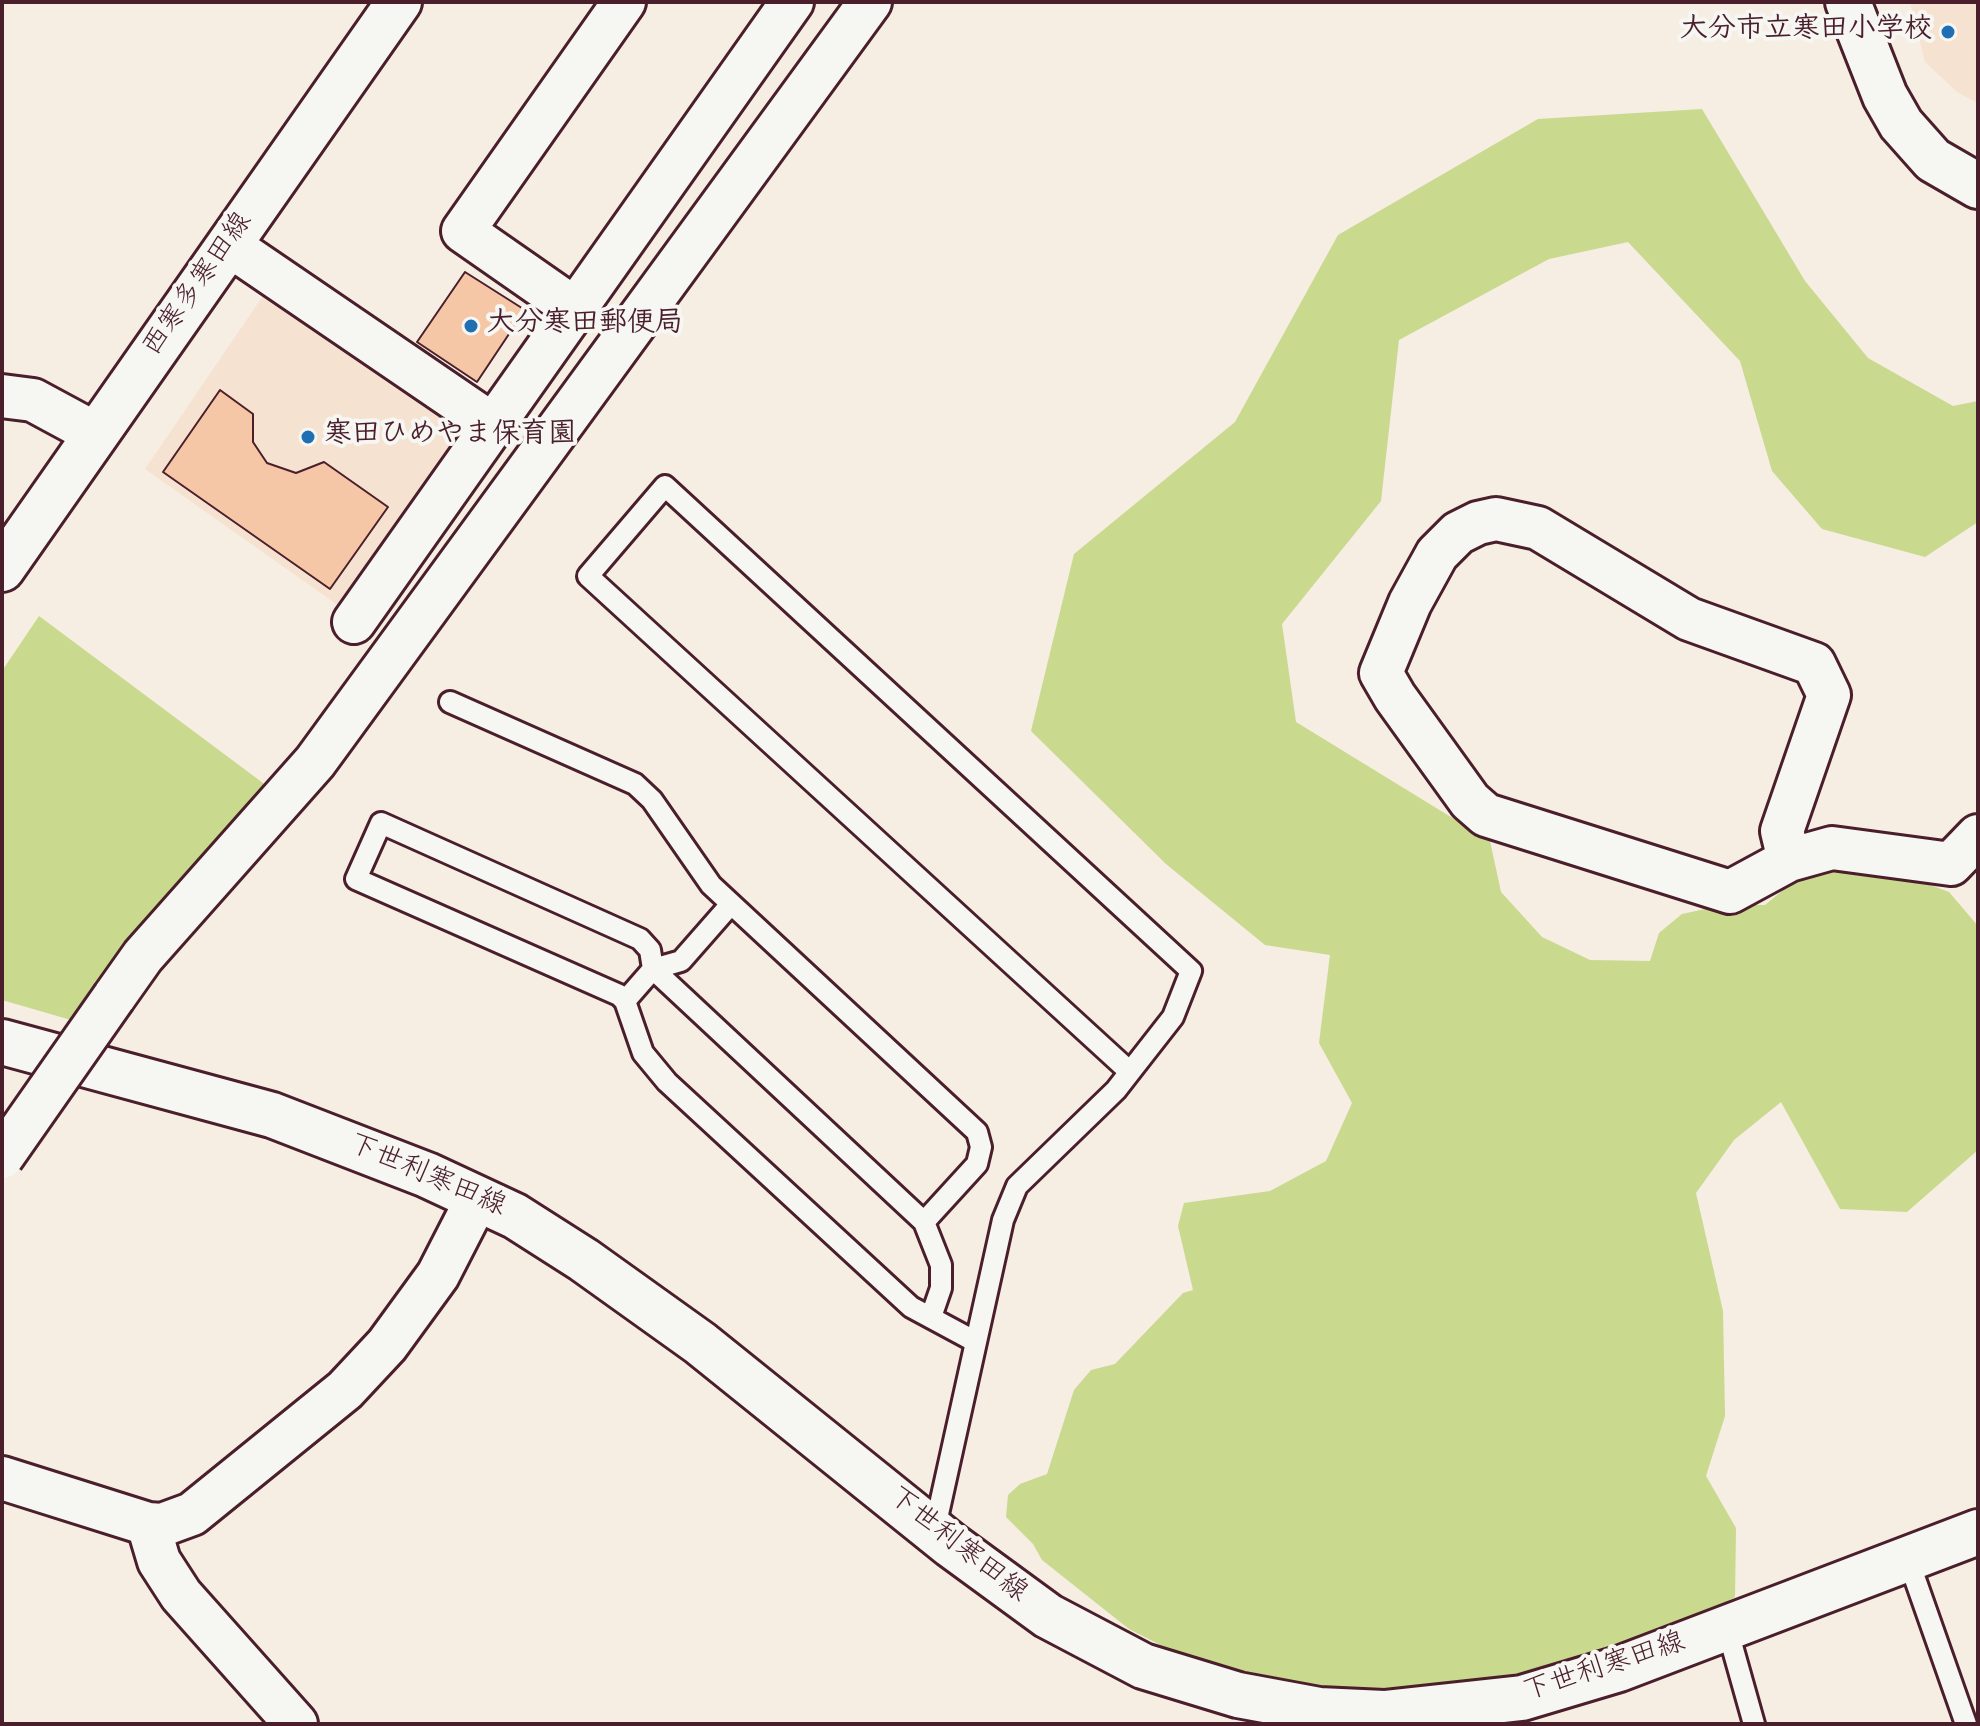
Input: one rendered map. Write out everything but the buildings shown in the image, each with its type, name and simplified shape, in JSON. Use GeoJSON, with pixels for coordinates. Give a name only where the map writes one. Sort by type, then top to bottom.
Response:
{"type":"FeatureCollection","features":[{"type":"Feature","properties":{"kind":"main road","name":"西寒多寒田線"},"geometry":{"type":"LineString","coordinates":[[2,569],[399,2]]}},
{"type":"Feature","properties":{"kind":"main road"},"geometry":{"type":"LineString","coordinates":[[1848,2],[1885,96],[1901,124],[1933,160],[1978,186]]}},
{"type":"Feature","properties":{"kind":"main road","name":"下世利寒田線"},"geometry":{"type":"LineString","coordinates":[[2,1042],[272,1115],[427,1175],[515,1216],[647,1304],[934,1532],[1030,1604],[1115,1653],[1256,1712],[1319,1710],[1384,1713],[1489,1704],[1568,1686],[1978,1532]]}},
{"type":"Feature","properties":{"kind":"street"},"geometry":{"type":"LineString","coordinates":[[575,309],[463,231],[624,2]]}},
{"type":"Feature","properties":{"kind":"street"},"geometry":{"type":"LineString","coordinates":[[354,622],[792,2]]}},
{"type":"Feature","properties":{"kind":"street"},"geometry":{"type":"LineString","coordinates":[[2,1157],[143,956],[315,762],[870,2]]}},
{"type":"Feature","properties":{"kind":"street"},"geometry":{"type":"LineString","coordinates":[[229,245],[493,425]]}},
{"type":"Feature","properties":{"kind":"street"},"geometry":{"type":"LineString","coordinates":[[2,396],[33,400],[96,434]]}},
{"type":"Feature","properties":{"kind":"street"},"geometry":{"type":"LineString","coordinates":[[1789,860],[1782,831],[1829,695],[1814,664],[1689,619],[1538,528],[1496,519],[1478,523],[1458,533],[1437,554],[1410,603],[1381,673],[1470,801],[1486,815],[1730,892],[1789,860],[1832,848],[1951,864],[1978,836]]}},
{"type":"Feature","properties":{"kind":"street"},"geometry":{"type":"LineString","coordinates":[[2,1478],[148,1524],[162,1525],[192,1514],[345,1390],[410,1318],[452,1249],[477,1199]]}},
{"type":"Feature","properties":{"kind":"street"},"geometry":{"type":"LineString","coordinates":[[148,1524],[159,1561],[181,1595],[296,1724]]}},
{"type":"Feature","properties":{"kind":"lane"},"geometry":{"type":"LineString","coordinates":[[934,1532],[1003,1220],[1017,1186],[1130,1072],[1173,1017],[1191,971],[665,486],[588,576],[1130,1072]]}},
{"type":"Feature","properties":{"kind":"lane"},"geometry":{"type":"LineString","coordinates":[[450,702],[635,784],[652,800],[711,885],[977,1132],[981,1147],[977,1164],[924,1222]]}},
{"type":"Feature","properties":{"kind":"lane"},"geometry":{"type":"LineString","coordinates":[[931,1317],[941,1288],[941,1265],[924,1222],[653,969],[650,950],[640,939],[381,823],[356,879],[619,995],[625,1001],[643,1053],[667,1082],[911,1307],[976,1342]]}},
{"type":"Feature","properties":{"kind":"lane"},"geometry":{"type":"LineString","coordinates":[[625,1001],[653,969],[681,961],[731,904]]}},
{"type":"Feature","properties":{"kind":"lane"},"geometry":{"type":"LineString","coordinates":[[1908,1559],[1966,1724]]}},
{"type":"Feature","properties":{"kind":"lane"},"geometry":{"type":"LineString","coordinates":[[1727,1628],[1754,1724]]}},
{"type":"Feature","properties":{"kind":"shaded area","name":"大分市立寒田小学校"},"geometry":{"type":"Polygon","coordinates":[[[1910,2],[1978,2],[1978,103],[1957,92],[1925,62],[1910,2]]]}},
{"type":"Feature","properties":{"kind":"shaded area","name":"寒田ひめやま保育園"},"geometry":{"type":"Polygon","coordinates":[[[267,290],[445,415],[454,460],[349,613],[145,469],[267,290]]]}},
{"type":"Feature","properties":{"kind":"green space"},"geometry":{"type":"Polygon","coordinates":[[[1702,109],[1805,281],[1868,358],[1953,406],[1978,401],[1978,522],[1925,557],[1822,529],[1772,471],[1740,361],[1628,242],[1549,259],[1399,340],[1381,501],[1282,624],[1296,722],[1490,841],[1501,892],[1542,937],[1590,960],[1650,961],[1659,933],[1682,914],[1724,905],[1765,905],[1799,877],[1841,867],[1917,880],[1949,892],[1978,926],[1978,1150],[1907,1212],[1840,1209],[1781,1102],[1734,1140],[1696,1193],[1723,1311],[1725,1416],[1706,1476],[1736,1528],[1735,1597],[1629,1666],[1420,1697],[1276,1691],[1176,1653],[1129,1629],[1042,1560],[1033,1544],[1006,1517],[1008,1495],[1020,1484],[1047,1474],[1074,1390],[1091,1370],[1115,1364],[1183,1293],[1193,1290],[1178,1226],[1184,1203],[1270,1191],[1326,1161],[1352,1103],[1319,1043],[1330,955],[1265,945],[1166,864],[1031,731],[1074,554],[1235,422],[1338,235],[1538,119],[1702,109]]]}},
{"type":"Feature","properties":{"kind":"green space"},"geometry":{"type":"Polygon","coordinates":[[[39,616],[271,789],[78,1022],[2,1000],[2,671],[39,616]]]}},
{"type":"Feature","properties":{"kind":"place","name":"大分市立寒田小学校"},"geometry":{"type":"Point","coordinates":[1948,32]}},
{"type":"Feature","properties":{"kind":"place","name":"大分寒田郵便局"},"geometry":{"type":"Point","coordinates":[471,326]}},
{"type":"Feature","properties":{"kind":"place","name":"寒田ひめやま保育園"},"geometry":{"type":"Point","coordinates":[308,437]}}]}
